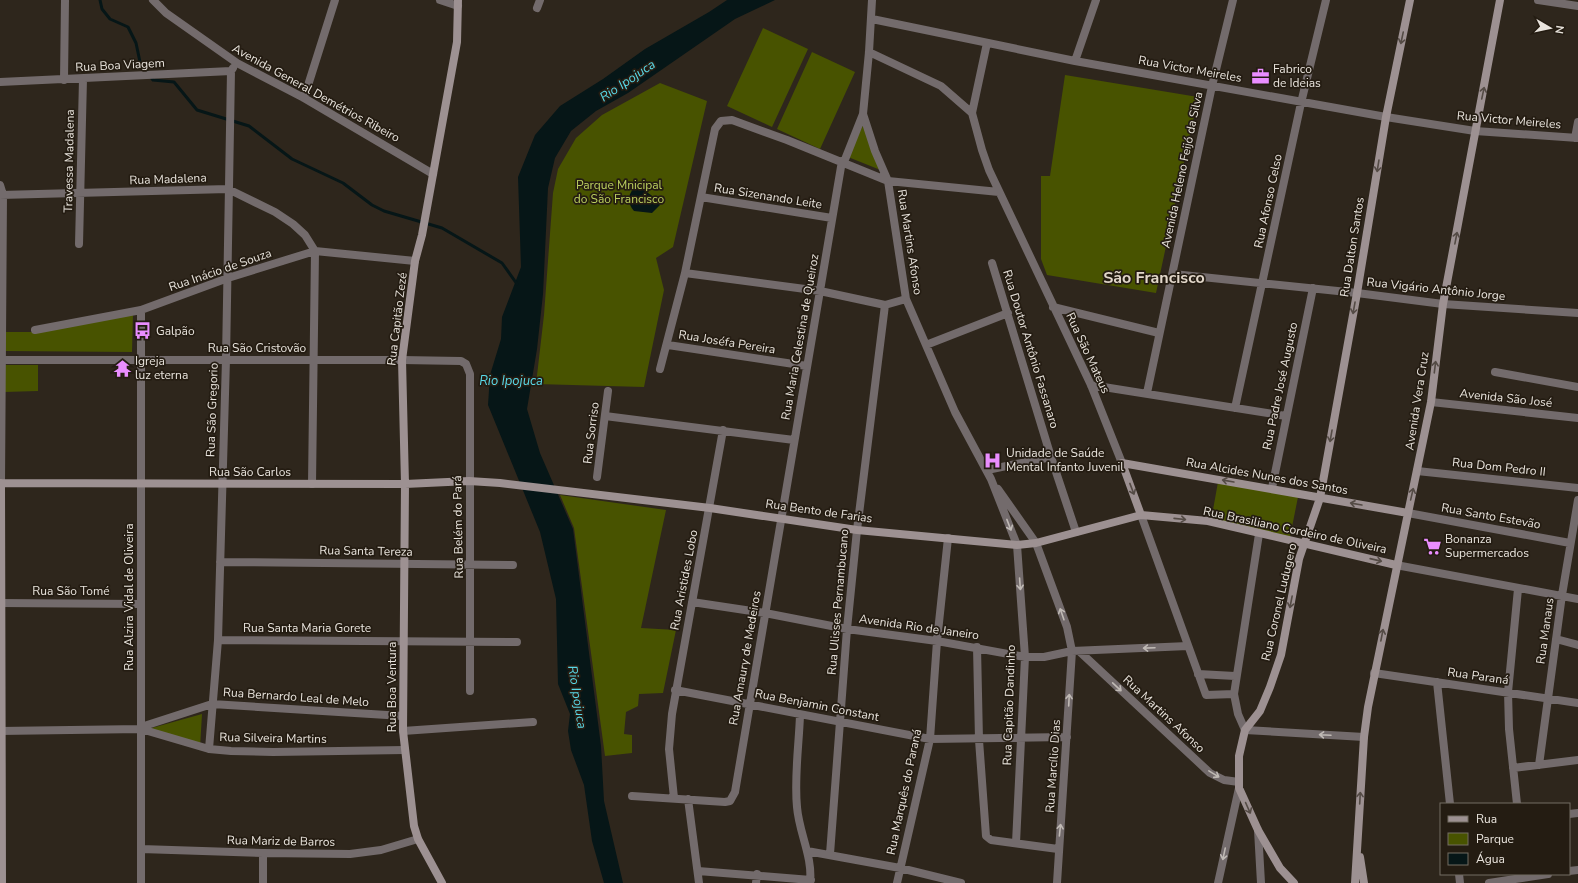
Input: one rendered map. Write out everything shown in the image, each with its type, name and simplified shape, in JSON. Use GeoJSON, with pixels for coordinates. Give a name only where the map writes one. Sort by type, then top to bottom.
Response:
{"type":"FeatureCollection","features":[{"type":"Feature","properties":{"kind":"street"},"geometry":{"type":"LineString","coordinates":[[64,80],[65,0]]}},
{"type":"Feature","properties":{"kind":"street","name":"Avenida General Demétrios Ribeiro"},"geometry":{"type":"LineString","coordinates":[[152,0],[166,13],[236,63],[304,98],[432,174]]}},
{"type":"Feature","properties":{"kind":"street"},"geometry":{"type":"LineString","coordinates":[[304,98],[335,0]]}},
{"type":"Feature","properties":{"kind":"street"},"geometry":{"type":"LineString","coordinates":[[440,0],[458,3]]}},
{"type":"Feature","properties":{"kind":"street","name":"Rua Martins Afonso"},"geometry":{"type":"LineString","coordinates":[[872,0],[872,19],[863,114],[875,151],[888,180],[906,299],[955,412],[991,479],[1036,543],[1075,651],[1210,773],[1239,785]]}},
{"type":"Feature","properties":{"kind":"street"},"geometry":{"type":"LineString","coordinates":[[1075,61],[1096,0]]}},
{"type":"Feature","properties":{"kind":"street","name":"Avenida Heleno Feijó da Silva"},"geometry":{"type":"LineString","coordinates":[[1147,393],[1212,86],[1233,0]]}},
{"type":"Feature","properties":{"kind":"street","name":"Rua Afonso Celso"},"geometry":{"type":"LineString","coordinates":[[1235,408],[1301,103],[1326,0]]}},
{"type":"Feature","properties":{"kind":"street","name":"Rua Dalton Santos"},"geometry":{"type":"LineString","coordinates":[[1320,498],[1357,293],[1386,117],[1410,0]]}},
{"type":"Feature","properties":{"kind":"street","name":"Avenida Vera Cruz"},"geometry":{"type":"LineString","coordinates":[[1358,837],[1364,737],[1374,673],[1431,402],[1444,304],[1500,0]]}},
{"type":"Feature","properties":{"kind":"street"},"geometry":{"type":"LineString","coordinates":[[1538,0],[1578,6]]}},
{"type":"Feature","properties":{"kind":"street","name":"Rua Capitão Zezé"},"geometry":{"type":"LineString","coordinates":[[405,484],[402,360],[416,261],[457,42],[458,3]]}},
{"type":"Feature","properties":{"kind":"street","name":"Rua Victor Meireles"},"geometry":{"type":"LineString","coordinates":[[872,19],[987,44],[1301,103],[1475,131],[1576,138]]}},
{"type":"Feature","properties":{"kind":"street"},"geometry":{"type":"LineString","coordinates":[[869,52],[941,86],[972,112],[987,44]]}},
{"type":"Feature","properties":{"kind":"street"},"geometry":{"type":"LineString","coordinates":[[231,71],[236,63]]}},
{"type":"Feature","properties":{"kind":"street","name":"Rua Boa Viagem"},"geometry":{"type":"LineString","coordinates":[[0,82],[231,71]]}},
{"type":"Feature","properties":{"kind":"street","name":"Rua São Gregorio"},"geometry":{"type":"LineString","coordinates":[[209,749],[218,640],[228,278],[228,189],[231,71]]}},
{"type":"Feature","properties":{"kind":"street","name":"Travessa Madalena"},"geometry":{"type":"LineString","coordinates":[[79,244],[83,79]]}},
{"type":"Feature","properties":{"kind":"street","name":"Rua São Mateus"},"geometry":{"type":"LineString","coordinates":[[972,112],[982,150],[999,192],[1091,385],[1142,515],[1206,695],[1234,694]]}},
{"type":"Feature","properties":{"kind":"street","name":"Rua Maria Celestina de Queiroz"},"geometry":{"type":"LineString","coordinates":[[780,517],[843,162],[863,114]]}},
{"type":"Feature","properties":{"kind":"street"},"geometry":{"type":"LineString","coordinates":[[660,369],[668,345],[685,273],[715,129],[721,120],[732,120],[888,180],[999,192]]}},
{"type":"Feature","properties":{"kind":"street"},"geometry":{"type":"LineString","coordinates":[[1576,138],[1578,122]]}},
{"type":"Feature","properties":{"kind":"street"},"geometry":{"type":"LineString","coordinates":[[0,185],[0,731],[2,883]]}},
{"type":"Feature","properties":{"kind":"street","name":"Rua Madalena"},"geometry":{"type":"LineString","coordinates":[[1,195],[228,189],[275,212],[293,224],[305,235],[315,251]]}},
{"type":"Feature","properties":{"kind":"street","name":"Rua Sizenando Leite"},"geometry":{"type":"LineString","coordinates":[[701,197],[832,218]]}},
{"type":"Feature","properties":{"kind":"street"},"geometry":{"type":"LineString","coordinates":[[312,484],[312,360],[315,251]]}},
{"type":"Feature","properties":{"kind":"street","name":"Rua Inácio de Souza"},"geometry":{"type":"LineString","coordinates":[[35,330],[141,310],[228,278],[315,251],[416,261]]}},
{"type":"Feature","properties":{"kind":"street","name":"Rua Doutor Antônio Fassanaro"},"geometry":{"type":"LineString","coordinates":[[992,263],[1051,457],[1076,532]]}},
{"type":"Feature","properties":{"kind":"street"},"geometry":{"type":"LineString","coordinates":[[685,273],[820,291],[885,305],[906,299]]}},
{"type":"Feature","properties":{"kind":"street","name":"Rua Vigário Antônio Jorge"},"geometry":{"type":"LineString","coordinates":[[1173,274],[1313,288],[1444,304],[1578,313]]}},
{"type":"Feature","properties":{"kind":"street","name":"Rua Padre José Augusto"},"geometry":{"type":"LineString","coordinates":[[1272,488],[1313,288]]}},
{"type":"Feature","properties":{"kind":"street","name":"Rua Ulisses Pernambucano"},"geometry":{"type":"LineString","coordinates":[[830,854],[847,629],[857,530],[885,305]]}},
{"type":"Feature","properties":{"kind":"street"},"geometry":{"type":"LineString","coordinates":[[1053,307],[1159,333]]}},
{"type":"Feature","properties":{"kind":"street","name":"Rua Alzira Vidal de Oliveira"},"geometry":{"type":"LineString","coordinates":[[141,310],[141,883]]}},
{"type":"Feature","properties":{"kind":"street"},"geometry":{"type":"LineString","coordinates":[[926,345],[1008,313]]}},
{"type":"Feature","properties":{"kind":"street","name":"Rua Joséfa Pereira"},"geometry":{"type":"LineString","coordinates":[[668,345],[807,366]]}},
{"type":"Feature","properties":{"kind":"street","name":"Rua São Cristovão"},"geometry":{"type":"LineString","coordinates":[[1,360],[402,360],[461,361],[466,364]]}},
{"type":"Feature","properties":{"kind":"street","name":"Rua Belém do Pará"},"geometry":{"type":"LineString","coordinates":[[466,364],[470,374],[470,691]]}},
{"type":"Feature","properties":{"kind":"street"},"geometry":{"type":"LineString","coordinates":[[1495,372],[1578,387]]}},
{"type":"Feature","properties":{"kind":"street"},"geometry":{"type":"LineString","coordinates":[[1091,385],[1286,416]]}},
{"type":"Feature","properties":{"kind":"street","name":"Rua Sorriso"},"geometry":{"type":"LineString","coordinates":[[597,477],[608,391]]}},
{"type":"Feature","properties":{"kind":"street","name":"Avenida São José"},"geometry":{"type":"LineString","coordinates":[[1431,402],[1578,418]]}},
{"type":"Feature","properties":{"kind":"street"},"geometry":{"type":"LineString","coordinates":[[605,416],[794,440]]}},
{"type":"Feature","properties":{"kind":"street","name":"Rua Aristides Lobo"},"geometry":{"type":"LineString","coordinates":[[674,798],[669,749],[675,690],[710,508],[723,430]]}},
{"type":"Feature","properties":{"kind":"street"},"geometry":{"type":"LineString","coordinates":[[986,470],[1051,457]]}},
{"type":"Feature","properties":{"kind":"street","name":"Rua Alcides Nunes dos Santos"},"geometry":{"type":"LineString","coordinates":[[1122,463],[1272,488],[1408,513]]}},
{"type":"Feature","properties":{"kind":"street","name":"Rua Dom Pedro II"},"geometry":{"type":"LineString","coordinates":[[1417,471],[1578,488]]}},
{"type":"Feature","properties":{"kind":"street","name":"Rua Martins Afonso"},"geometry":{"type":"LineString","coordinates":[[991,479],[1017,545]]}},
{"type":"Feature","properties":{"kind":"street","name":"Rua São Carlos"},"geometry":{"type":"LineString","coordinates":[[1,484],[405,484],[469,481],[500,483],[600,495]]}},
{"type":"Feature","properties":{"kind":"street","name":"Rua Boa Ventura"},"geometry":{"type":"LineString","coordinates":[[405,484],[403,731],[414,826],[418,840],[442,883]]}},
{"type":"Feature","properties":{"kind":"street","name":"Rua Bento de Farias"},"geometry":{"type":"LineString","coordinates":[[600,495],[780,517],[857,530],[1017,545],[1036,543],[1142,515]]}},
{"type":"Feature","properties":{"kind":"street","name":"Rua Coronel Ludugero"},"geometry":{"type":"LineString","coordinates":[[1245,730],[1260,711],[1270,688],[1281,655],[1299,559],[1320,498]]}},
{"type":"Feature","properties":{"kind":"street","name":"Rua Manaus"},"geometry":{"type":"LineString","coordinates":[[1539,765],[1562,596],[1578,500]]}},
{"type":"Feature","properties":{"kind":"street","name":"Rua Santo Estevão"},"geometry":{"type":"LineString","coordinates":[[1408,513],[1570,543]]}},
{"type":"Feature","properties":{"kind":"street","name":"Rua Brasiliano Cordeiro de Oliveira"},"geometry":{"type":"LineString","coordinates":[[1142,515],[1208,522],[1396,565]]}},
{"type":"Feature","properties":{"kind":"street","name":"Rua Amaury de Medeiros"},"geometry":{"type":"LineString","coordinates":[[688,799],[721,803],[730,801],[735,792],[780,517]]}},
{"type":"Feature","properties":{"kind":"street"},"geometry":{"type":"LineString","coordinates":[[1218,883],[1239,785],[1239,756],[1245,730],[1238,714],[1234,694],[1259,534]]}},
{"type":"Feature","properties":{"kind":"street","name":"Rua Marquês do Paraná"},"geometry":{"type":"LineString","coordinates":[[897,883],[930,739],[937,641],[948,538]]}},
{"type":"Feature","properties":{"kind":"street","name":"Rua Capitão Dandinho"},"geometry":{"type":"LineString","coordinates":[[1016,843],[1025,657],[1017,545]]}},
{"type":"Feature","properties":{"kind":"street","name":"Rua Santa Tereza"},"geometry":{"type":"LineString","coordinates":[[220,562],[513,565]]}},
{"type":"Feature","properties":{"kind":"street"},"geometry":{"type":"LineString","coordinates":[[1396,565],[1578,599]]}},
{"type":"Feature","properties":{"kind":"street"},"geometry":{"type":"LineString","coordinates":[[1517,803],[1509,729],[1508,692],[1518,589]]}},
{"type":"Feature","properties":{"kind":"street","name":"Avenida Rio de Janeiro"},"geometry":{"type":"LineString","coordinates":[[692,602],[765,613],[847,629],[977,647],[1025,657],[1044,657],[1075,651],[1188,646]]}},
{"type":"Feature","properties":{"kind":"street","name":"Rua São Tomé"},"geometry":{"type":"LineString","coordinates":[[0,603],[141,604]]}},
{"type":"Feature","properties":{"kind":"street"},"geometry":{"type":"LineString","coordinates":[[1556,639],[1578,645]]}},
{"type":"Feature","properties":{"kind":"street","name":"Rua Santa Maria Gorete"},"geometry":{"type":"LineString","coordinates":[[218,640],[404,640],[517,642]]}},
{"type":"Feature","properties":{"kind":"street"},"geometry":{"type":"LineString","coordinates":[[977,647],[979,740],[985,830],[988,838],[1058,849]]}},
{"type":"Feature","properties":{"kind":"street","name":"Rua Marcílio Dias"},"geometry":{"type":"LineString","coordinates":[[1057,883],[1058,849],[1075,651]]}},
{"type":"Feature","properties":{"kind":"street","name":"Rua Paraná"},"geometry":{"type":"LineString","coordinates":[[1374,673],[1578,703]]}},
{"type":"Feature","properties":{"kind":"street"},"geometry":{"type":"LineString","coordinates":[[1198,674],[1236,676]]}},
{"type":"Feature","properties":{"kind":"street"},"geometry":{"type":"LineString","coordinates":[[1436,682],[1450,803]]}},
{"type":"Feature","properties":{"kind":"street","name":"Rua Benjamin Constant"},"geometry":{"type":"LineString","coordinates":[[675,690],[930,739],[979,740],[1067,737]]}},
{"type":"Feature","properties":{"kind":"street"},"geometry":{"type":"LineString","coordinates":[[141,728],[212,704]]}},
{"type":"Feature","properties":{"kind":"street","name":"Rua Bernardo Leal de Melo"},"geometry":{"type":"LineString","coordinates":[[212,704],[403,716]]}},
{"type":"Feature","properties":{"kind":"street"},"geometry":{"type":"LineString","coordinates":[[698,871],[757,874],[811,881],[807,850],[802,837],[797,807],[800,715]]}},
{"type":"Feature","properties":{"kind":"street"},"geometry":{"type":"LineString","coordinates":[[403,731],[533,722]]}},
{"type":"Feature","properties":{"kind":"street","name":"Rua Silveira Martins"},"geometry":{"type":"LineString","coordinates":[[0,731],[141,728],[209,749],[273,752],[405,750]]}},
{"type":"Feature","properties":{"kind":"street"},"geometry":{"type":"LineString","coordinates":[[1245,730],[1364,737]]}},
{"type":"Feature","properties":{"kind":"street"},"geometry":{"type":"LineString","coordinates":[[1513,768],[1578,760]]}},
{"type":"Feature","properties":{"kind":"street"},"geometry":{"type":"LineString","coordinates":[[1239,785],[1258,830],[1280,868],[1294,883]]}},
{"type":"Feature","properties":{"kind":"street"},"geometry":{"type":"LineString","coordinates":[[632,796],[688,799],[699,883]]}},
{"type":"Feature","properties":{"kind":"street"},"geometry":{"type":"LineString","coordinates":[[1258,830],[1260,883]]}},
{"type":"Feature","properties":{"kind":"street"},"geometry":{"type":"LineString","coordinates":[[1355,883],[1358,837]]}},
{"type":"Feature","properties":{"kind":"street"},"geometry":{"type":"LineString","coordinates":[[1358,837],[1364,883]]}},
{"type":"Feature","properties":{"kind":"street","name":"Rua Mariz de Barros"},"geometry":{"type":"LineString","coordinates":[[141,849],[350,854],[381,850],[418,840]]}},
{"type":"Feature","properties":{"kind":"street"},"geometry":{"type":"LineString","coordinates":[[807,850],[900,868],[962,883]]}},
{"type":"Feature","properties":{"kind":"street"},"geometry":{"type":"LineString","coordinates":[[263,853],[263,883]]}},
{"type":"Feature","properties":{"kind":"street"},"geometry":{"type":"LineString","coordinates":[[756,883],[757,874]]}},
{"type":"Feature","properties":{"kind":"street"},"geometry":{"type":"LineString","coordinates":[[1489,883],[1543,875]]}},
{"type":"Feature","properties":{"kind":"green space"},"geometry":{"type":"Polygon","coordinates":[[[763,28],[808,49],[772,127],[727,106],[763,28]]]}},
{"type":"Feature","properties":{"kind":"green space"},"geometry":{"type":"Polygon","coordinates":[[[812,52],[855,72],[820,149],[777,129],[812,52]]]}},
{"type":"Feature","properties":{"kind":"green space"},"geometry":{"type":"Polygon","coordinates":[[[1065,75],[1198,97],[1156,293],[1047,275],[1041,259],[1041,176],[1050,176],[1065,75]]]}},
{"type":"Feature","properties":{"kind":"green space","name":"Parque Mnicipal do São Francisco"},"geometry":{"type":"Polygon","coordinates":[[[660,83],[707,101],[673,247],[656,258],[664,290],[644,387],[536,384],[544,315],[553,193],[558,169],[576,138],[602,115],[660,83]]]}},
{"type":"Feature","properties":{"kind":"green space"},"geometry":{"type":"Polygon","coordinates":[[[864,123],[883,171],[848,157],[864,123]]]}},
{"type":"Feature","properties":{"kind":"green space"},"geometry":{"type":"Polygon","coordinates":[[[133,314],[132,352],[4,351],[5,332],[35,332],[133,314]]]}},
{"type":"Feature","properties":{"kind":"green space"},"geometry":{"type":"Polygon","coordinates":[[[4,365],[38,365],[38,391],[4,392],[4,365]]]}},
{"type":"Feature","properties":{"kind":"green space"},"geometry":{"type":"Polygon","coordinates":[[[1218,482],[1298,497],[1290,537],[1211,521],[1218,482]]]}},
{"type":"Feature","properties":{"kind":"green space"},"geometry":{"type":"Polygon","coordinates":[[[560,495],[666,510],[641,628],[676,630],[663,693],[639,694],[638,706],[626,712],[624,734],[632,735],[632,753],[605,756],[574,528],[560,495]]]}},
{"type":"Feature","properties":{"kind":"green space"},"geometry":{"type":"Polygon","coordinates":[[[202,714],[200,748],[141,731],[202,714]]]}},
{"type":"Feature","properties":{"kind":"water","name":"Rio Ipojuca"},"geometry":{"type":"Polygon","coordinates":[[[727,0],[775,0],[735,19],[628,93],[596,111],[571,131],[555,158],[548,188],[543,294],[537,349],[527,409],[540,453],[573,529],[601,746],[604,801],[623,883],[604,883],[592,841],[584,785],[571,750],[568,731],[570,714],[558,684],[556,599],[540,532],[488,405],[490,375],[501,339],[502,317],[521,267],[518,177],[535,135],[560,106],[603,79],[645,49],[727,0]]]}},
{"type":"Feature","properties":{"kind":"water"},"geometry":{"type":"Polygon","coordinates":[[[641,187],[654,197],[660,205],[652,213],[634,211],[630,206],[629,198],[631,192],[633,189],[641,187]]]}},
{"type":"Feature","properties":{"kind":"waterway"},"geometry":{"type":"LineString","coordinates":[[100,0],[102,9],[110,19],[128,27],[136,43],[140,62],[153,80],[174,82],[197,110],[249,126],[292,159],[343,183],[372,205],[384,211],[442,228],[502,263],[517,284]]}},
{"type":"Feature","properties":{"kind":"place","name":"Fabrico de Ideias"},"geometry":{"type":"Point","coordinates":[1260,76]}},
{"type":"Feature","properties":{"kind":"place","name":"Galpão"},"geometry":{"type":"Point","coordinates":[143,331]}},
{"type":"Feature","properties":{"kind":"place","name":"Igreja luz eterna"},"geometry":{"type":"Point","coordinates":[122,368]}},
{"type":"Feature","properties":{"kind":"place","name":"Unidade de Saúde Mental Infanto Juvenil"},"geometry":{"type":"Point","coordinates":[993,460]}},
{"type":"Feature","properties":{"kind":"place","name":"Bonanza Supermercados"},"geometry":{"type":"Point","coordinates":[1432,546]}},
{"type":"Feature","properties":{"kind":"district","name":"São Francisco"},"geometry":{"type":"Point","coordinates":[1154,277]}}]}
